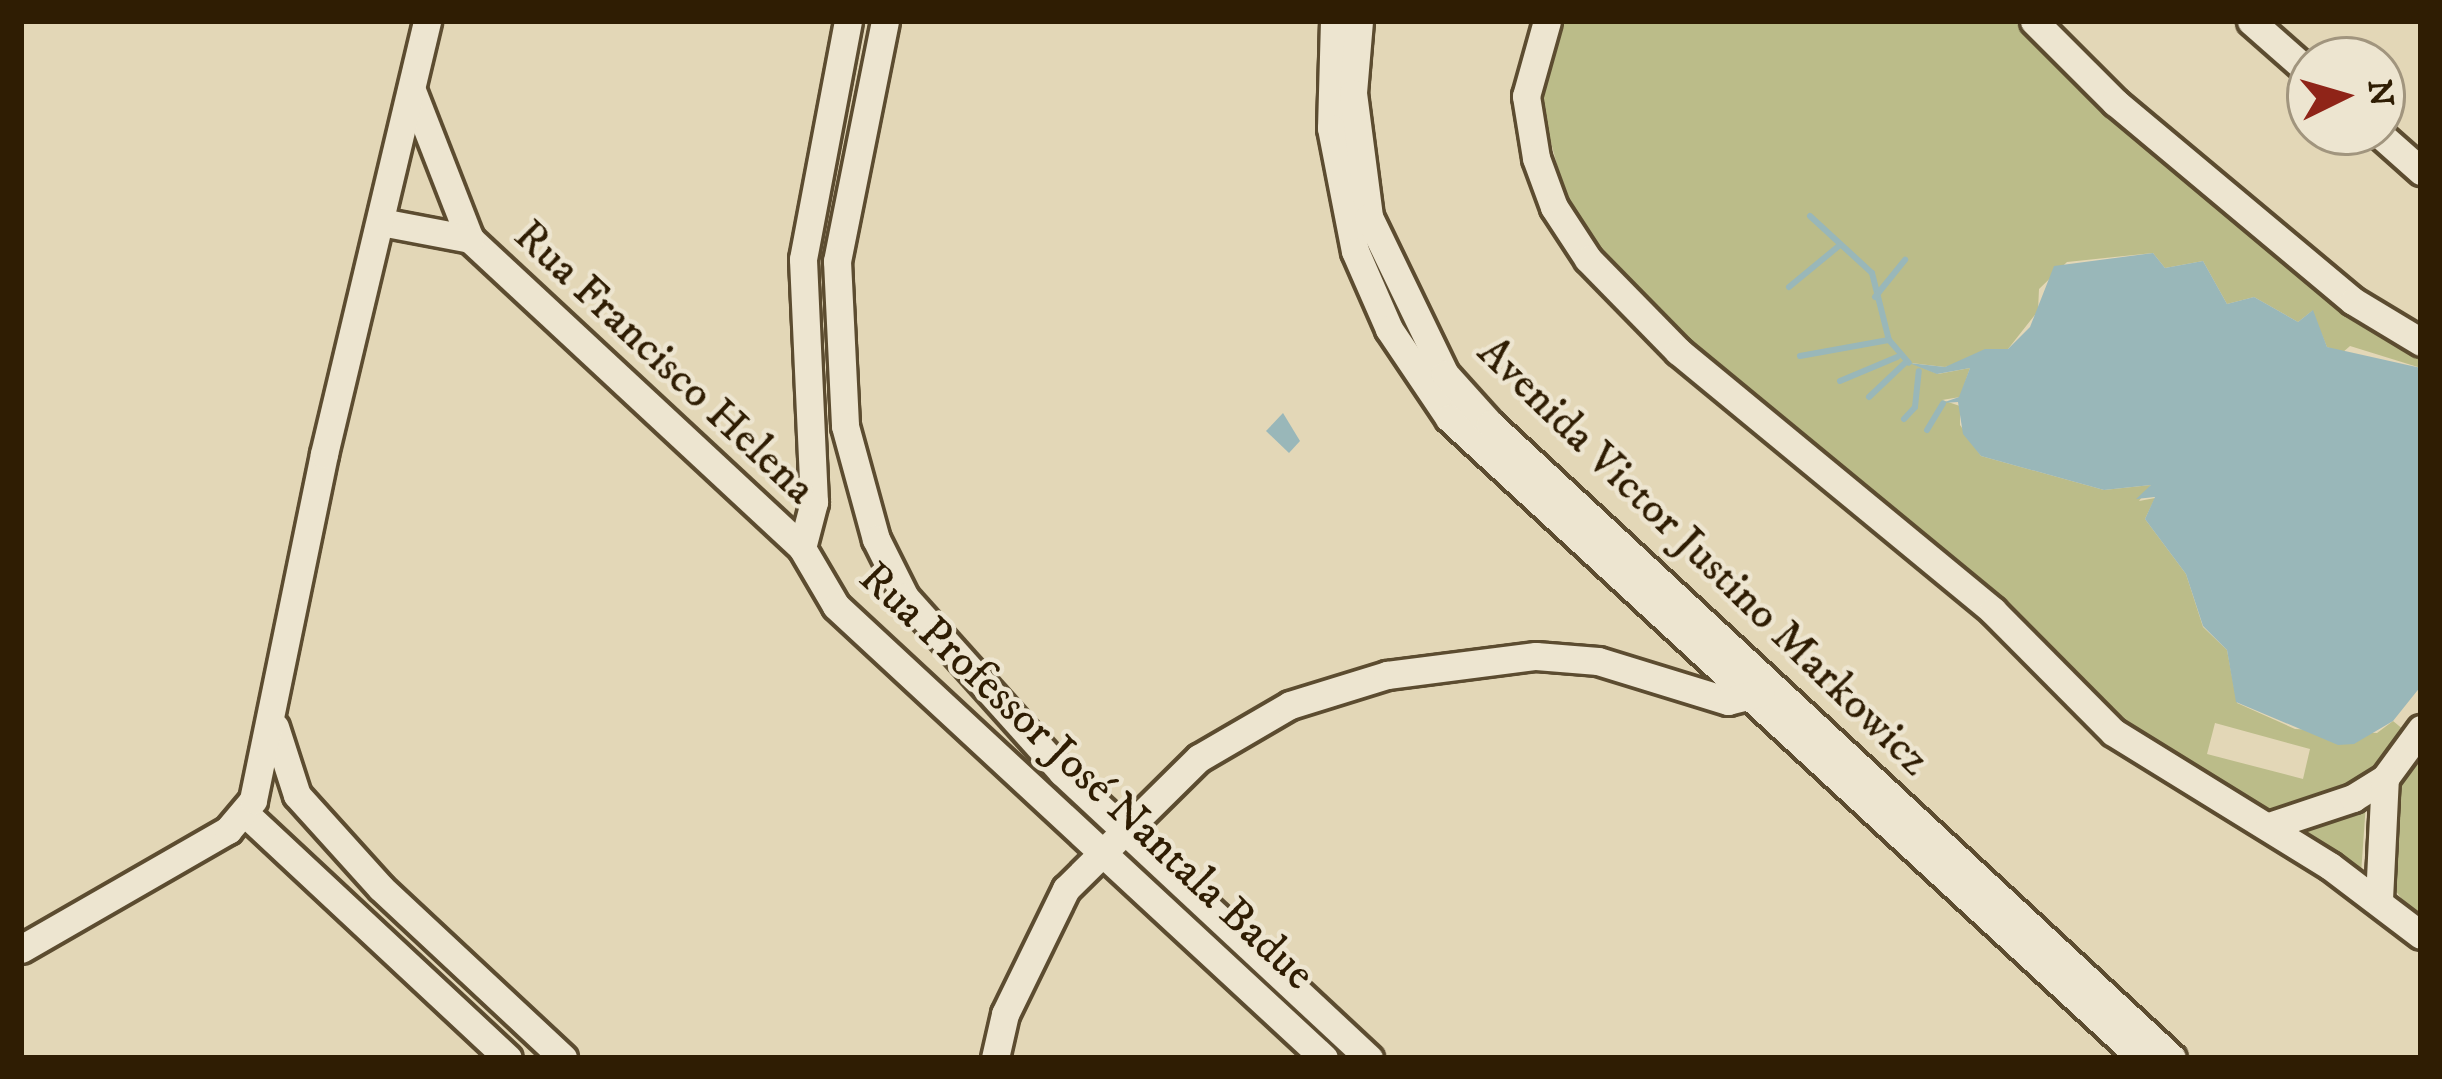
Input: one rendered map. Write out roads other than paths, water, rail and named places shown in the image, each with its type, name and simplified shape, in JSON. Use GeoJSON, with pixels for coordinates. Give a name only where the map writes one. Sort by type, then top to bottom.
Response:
{"type":"FeatureCollection","features":[{"type":"Feature","properties":{"kind":"street"},"geometry":{"type":"LineString","coordinates":[[21,949],[246,814],[274,724],[323,454],[427,21]]}},
{"type":"Feature","properties":{"kind":"street"},"geometry":{"type":"LineString","coordinates":[[802,548],[814,502],[803,259],[848,21]]}},
{"type":"Feature","properties":{"kind":"street","name":"Rua Professor José Nantala Badue"},"geometry":{"type":"LineString","coordinates":[[885,21],[837,261],[845,426],[862,488],[905,596],[1121,827],[1369,1058]]}},
{"type":"Feature","properties":{"kind":"street","name":"Avenida Victor Justino Markowicz"},"geometry":{"type":"LineString","coordinates":[[1334,21],[1331,128],[1348,223],[1407,359],[1475,445],[1763,691],[2172,1058]]}},
{"type":"Feature","properties":{"kind":"street","name":"Avenida Victor Justino Markowicz"},"geometry":{"type":"LineString","coordinates":[[1359,21],[1353,92],[1369,217],[1445,374],[1490,424],[2141,1058]]}},
{"type":"Feature","properties":{"kind":"street"},"geometry":{"type":"LineString","coordinates":[[1547,21],[1526,96],[1536,158],[1554,207],[1588,259],[1678,351],[1993,610],[2113,731],[2269,826],[2379,899],[2421,935]]}},
{"type":"Feature","properties":{"kind":"street"},"geometry":{"type":"LineString","coordinates":[[2034,21],[2115,103],[2334,286],[2421,342]]}},
{"type":"Feature","properties":{"kind":"street"},"geometry":{"type":"LineString","coordinates":[[2251,21],[2286,52]]}},
{"type":"Feature","properties":{"kind":"street","name":"Rua Francisco Helena"},"geometry":{"type":"LineString","coordinates":[[413,93],[470,239],[802,548]]}},
{"type":"Feature","properties":{"kind":"street","name":"Rua Francisco Helena"},"geometry":{"type":"LineString","coordinates":[[381,222],[470,239]]}},
{"type":"Feature","properties":{"kind":"street"},"geometry":{"type":"LineString","coordinates":[[814,502],[862,488]]}},
{"type":"Feature","properties":{"kind":"street","name":"Rua Professor José Nantala Badue"},"geometry":{"type":"LineString","coordinates":[[802,548],[836,606],[1324,1058]]}},
{"type":"Feature","properties":{"kind":"street"},"geometry":{"type":"LineString","coordinates":[[868,636],[905,596]]}},
{"type":"Feature","properties":{"kind":"street"},"geometry":{"type":"LineString","coordinates":[[995,1058],[1005,1014],[1066,889],[1121,827],[1199,758],[1290,705],[1387,675],[1582,657],[1707,696],[1763,691]]}},
{"type":"Feature","properties":{"kind":"street"},"geometry":{"type":"LineString","coordinates":[[274,724],[297,794],[381,888],[563,1058]]}},
{"type":"Feature","properties":{"kind":"street"},"geometry":{"type":"LineString","coordinates":[[2269,826],[2353,798],[2385,778],[2421,729]]}},
{"type":"Feature","properties":{"kind":"street"},"geometry":{"type":"LineString","coordinates":[[2379,899],[2385,778]]}},
{"type":"Feature","properties":{"kind":"street"},"geometry":{"type":"LineString","coordinates":[[246,814],[508,1058]]}},
{"type":"Feature","properties":{"kind":"water"},"geometry":{"type":"Polygon","coordinates":[[[2153,253],[2165,268],[2203,261],[2227,304],[2254,297],[2298,322],[2313,310],[2327,347],[2421,368],[2421,686],[2393,721],[2354,744],[2338,745],[2236,702],[2227,650],[2203,626],[2186,574],[2145,519],[2155,497],[2136,499],[2151,485],[2104,490],[1981,456],[1963,434],[1958,402],[1942,403],[1959,397],[1970,368],[1937,374],[1909,363],[1945,367],[1985,349],[2008,349],[2030,327],[2054,266],[2153,253]]]}},
{"type":"Feature","properties":{"kind":"water"},"geometry":{"type":"Polygon","coordinates":[[[1283,413],[1300,441],[1289,453],[1266,431],[1283,413]]]}},
{"type":"Feature","properties":{"kind":"waterway"},"geometry":{"type":"LineString","coordinates":[[1810,216],[1872,273],[1889,340],[1909,363]]}},
{"type":"Feature","properties":{"kind":"waterway"},"geometry":{"type":"LineString","coordinates":[[1789,287],[1840,245]]}},
{"type":"Feature","properties":{"kind":"waterway"},"geometry":{"type":"LineString","coordinates":[[1875,297],[1905,260]]}},
{"type":"Feature","properties":{"kind":"waterway"},"geometry":{"type":"LineString","coordinates":[[1800,356],[1889,340]]}},
{"type":"Feature","properties":{"kind":"waterway"},"geometry":{"type":"LineString","coordinates":[[1840,381],[1897,357]]}},
{"type":"Feature","properties":{"kind":"waterway"},"geometry":{"type":"LineString","coordinates":[[1869,397],[1905,363]]}},
{"type":"Feature","properties":{"kind":"waterway"},"geometry":{"type":"LineString","coordinates":[[1904,419],[1915,407],[1919,371]]}},
{"type":"Feature","properties":{"kind":"waterway"},"geometry":{"type":"LineString","coordinates":[[1927,430],[1943,403]]}}]}
